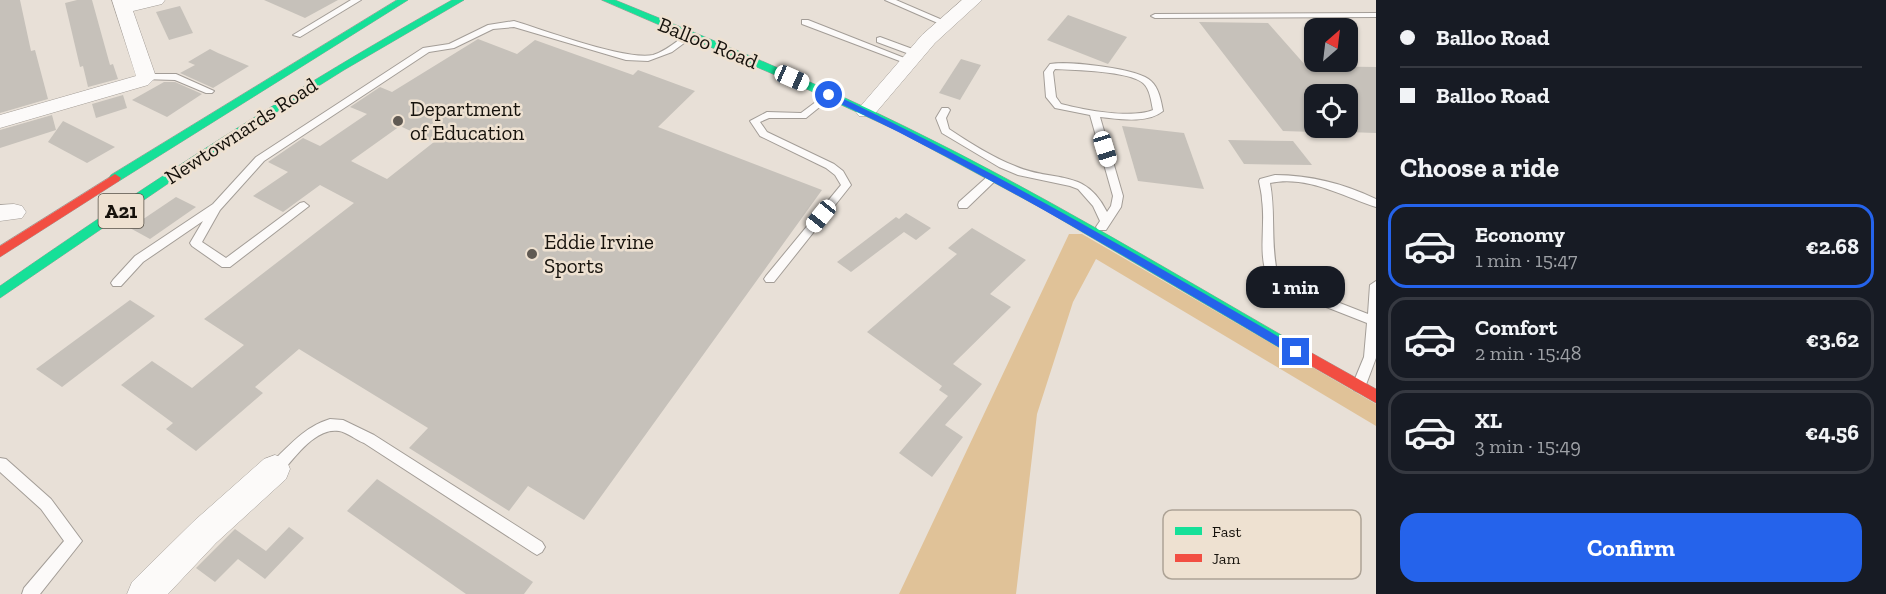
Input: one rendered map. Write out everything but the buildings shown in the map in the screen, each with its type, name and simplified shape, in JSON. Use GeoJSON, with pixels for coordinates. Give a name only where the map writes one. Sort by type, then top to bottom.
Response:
{"type":"FeatureCollection","features":[{"type":"Feature","properties":{"kind":"main road","name":"Newtownards Road"},"geometry":{"type":"LineString","coordinates":[[0,252],[202,122],[403,0]]}},
{"type":"Feature","properties":{"kind":"main road","name":"Newtownards Road"},"geometry":{"type":"LineString","coordinates":[[0,293],[242,130],[405,27],[459,0]]}},
{"type":"Feature","properties":{"kind":"main road","name":"Balloo Road"},"geometry":{"type":"LineString","coordinates":[[602,2],[691,35],[866,112],[1096,235],[1376,397]]}},
{"type":"Feature","properties":{"kind":"street"},"geometry":{"type":"LineString","coordinates":[[0,122],[141,81],[146,77],[122,4],[156,0]]}},
{"type":"Feature","properties":{"kind":"street"},"geometry":{"type":"LineString","coordinates":[[866,112],[943,22],[973,0]]}},
{"type":"Feature","properties":{"kind":"street"},"geometry":{"type":"LineString","coordinates":[[144,594],[205,532],[275,469]]}},
{"type":"Feature","properties":{"kind":"lane"},"geometry":{"type":"LineString","coordinates":[[297,35],[357,0]]}},
{"type":"Feature","properties":{"kind":"lane"},"geometry":{"type":"LineString","coordinates":[[889,0],[943,22]]}},
{"type":"Feature","properties":{"kind":"lane"},"geometry":{"type":"LineString","coordinates":[[1155,16],[1376,15]]}},
{"type":"Feature","properties":{"kind":"lane"},"geometry":{"type":"LineString","coordinates":[[808,19],[911,57]]}},
{"type":"Feature","properties":{"kind":"lane"},"geometry":{"type":"LineString","coordinates":[[303,206],[226,264],[196,243],[217,207],[260,159],[426,50],[451,46],[491,27],[514,24],[629,58],[648,59],[662,56],[691,35]]}},
{"type":"Feature","properties":{"kind":"lane"},"geometry":{"type":"LineString","coordinates":[[1064,66],[1143,80],[1151,87],[1158,111],[1148,116],[1094,113],[1065,109],[1053,103],[1049,69],[1064,66]]}},
{"type":"Feature","properties":{"kind":"lane"},"geometry":{"type":"LineString","coordinates":[[146,77],[176,76],[209,91]]}},
{"type":"Feature","properties":{"kind":"lane"},"geometry":{"type":"LineString","coordinates":[[771,279],[846,185],[839,173],[830,166],[763,134],[755,121],[767,115],[803,116],[829,95]]}},
{"type":"Feature","properties":{"kind":"lane"},"geometry":{"type":"LineString","coordinates":[[945,110],[941,118],[945,131],[1022,172],[1079,185],[1094,196],[1106,222]]}},
{"type":"Feature","properties":{"kind":"lane"},"geometry":{"type":"LineString","coordinates":[[1094,113],[1118,196],[1116,207],[1096,235]]}},
{"type":"Feature","properties":{"kind":"lane"},"geometry":{"type":"LineString","coordinates":[[963,205],[992,178]]}},
{"type":"Feature","properties":{"kind":"lane"},"geometry":{"type":"LineString","coordinates":[[1371,320],[1292,290],[1273,278],[1268,258],[1268,201],[1264,181],[1284,178],[1326,186],[1345,190],[1376,203]]}},
{"type":"Feature","properties":{"kind":"lane"},"geometry":{"type":"LineString","coordinates":[[117,283],[139,259],[217,207]]}},
{"type":"Feature","properties":{"kind":"lane"},"geometry":{"type":"LineString","coordinates":[[1358,387],[1370,357],[1371,320],[1376,285]]}},
{"type":"Feature","properties":{"kind":"lane"},"geometry":{"type":"LineString","coordinates":[[275,469],[311,434],[325,424],[340,425],[369,440],[537,547]]}},
{"type":"Feature","properties":{"kind":"lane"},"geometry":{"type":"LineString","coordinates":[[1,464],[46,504],[74,541],[30,594]]}},
{"type":"Feature","properties":{"kind":"shaded area"},"geometry":{"type":"Polygon","coordinates":[[[1069,234],[1082,234],[1376,404],[1376,426],[1096,259],[1073,302],[1037,414],[1016,594],[899,594],[1069,234]]]}},
{"type":"Feature","properties":{"kind":"traffic: fast"},"geometry":{"type":"LineString","coordinates":[[115,178],[403,0]]}},
{"type":"Feature","properties":{"kind":"traffic: fast"},"geometry":{"type":"LineString","coordinates":[[0,293],[225,140],[399,33],[459,0]]}},
{"type":"Feature","properties":{"kind":"traffic: fast"},"geometry":{"type":"LineString","coordinates":[[607,0],[792,78],[902,129],[1048,206],[1285,344]]}},
{"type":"Feature","properties":{"kind":"traffic: jam"},"geometry":{"type":"LineString","coordinates":[[0,252],[115,178]]}},
{"type":"Feature","properties":{"kind":"traffic: jam"},"geometry":{"type":"LineString","coordinates":[[1285,344],[1376,397]]}},
{"type":"Feature","properties":{"kind":"place","name":"Department of Education"},"geometry":{"type":"Point","coordinates":[398,121]}},
{"type":"Feature","properties":{"kind":"place","name":"Eddie Irvine Sports"},"geometry":{"type":"Point","coordinates":[532,254]}},
{"type":"Feature","properties":{"kind":"route"},"geometry":{"type":"LineString","coordinates":[[829,95],[903,130],[1074,222],[1296,352]]}}]}
